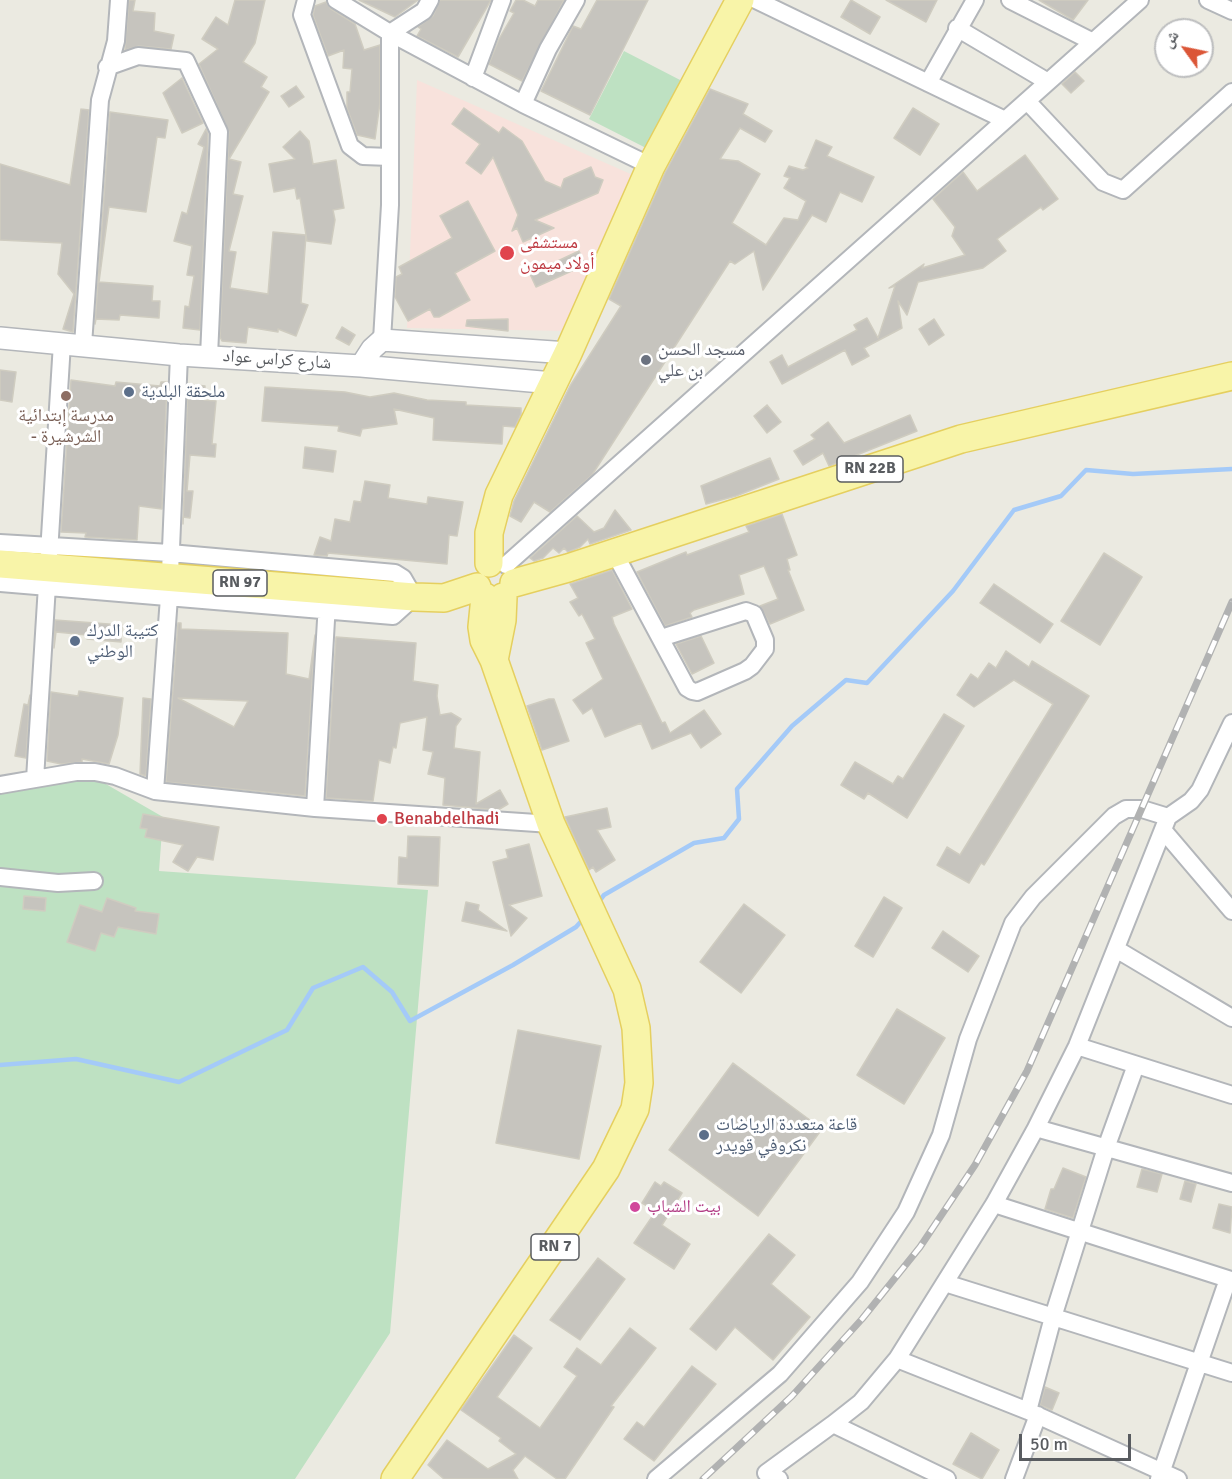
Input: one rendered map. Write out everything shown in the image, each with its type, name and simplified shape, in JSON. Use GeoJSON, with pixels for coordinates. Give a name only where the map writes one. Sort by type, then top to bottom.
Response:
{"type":"FeatureCollection","features":[{"type":"Feature","properties":{"kind":"main road","name":"RN 7"},"geometry":{"type":"LineString","coordinates":[[395,1479],[569,1228],[606,1169],[635,1109],[639,1061],[636,1028],[627,989],[587,897],[551,824],[482,627],[497,579],[505,541],[499,495],[568,353],[651,166],[740,0]]}},
{"type":"Feature","properties":{"kind":"main road","name":"RN 22B"},"geometry":{"type":"LineString","coordinates":[[497,579],[535,578],[961,439],[1232,376]]}},
{"type":"Feature","properties":{"kind":"main road","name":"RN 97"},"geometry":{"type":"LineString","coordinates":[[0,564],[170,576],[327,601],[444,598],[497,579]]}},
{"type":"Feature","properties":{"kind":"street"},"geometry":{"type":"LineString","coordinates":[[35,779],[48,566],[99,111],[107,67],[116,41],[119,0]]}},
{"type":"Feature","properties":{"kind":"street"},"geometry":{"type":"LineString","coordinates":[[306,0],[302,15],[350,146],[363,156],[390,157]]}},
{"type":"Feature","properties":{"kind":"street"},"geometry":{"type":"LineString","coordinates":[[336,0],[390,33],[473,78],[651,166]]}},
{"type":"Feature","properties":{"kind":"street"},"geometry":{"type":"LineString","coordinates":[[390,33],[424,11],[430,0]]}},
{"type":"Feature","properties":{"kind":"street"},"geometry":{"type":"LineString","coordinates":[[473,78],[502,0]]}},
{"type":"Feature","properties":{"kind":"street"},"geometry":{"type":"LineString","coordinates":[[523,104],[548,49],[576,0]]}},
{"type":"Feature","properties":{"kind":"street"},"geometry":{"type":"LineString","coordinates":[[756,0],[1005,120]]}},
{"type":"Feature","properties":{"kind":"street"},"geometry":{"type":"LineString","coordinates":[[928,83],[957,28],[975,0]]}},
{"type":"Feature","properties":{"kind":"street"},"geometry":{"type":"LineString","coordinates":[[1010,0],[1093,42]]}},
{"type":"Feature","properties":{"kind":"street"},"geometry":{"type":"LineString","coordinates":[[497,579],[1140,0]]}},
{"type":"Feature","properties":{"kind":"street"},"geometry":{"type":"LineString","coordinates":[[1208,0],[1232,11]]}},
{"type":"Feature","properties":{"kind":"street"},"geometry":{"type":"LineString","coordinates":[[957,28],[1048,82]]}},
{"type":"Feature","properties":{"kind":"street"},"geometry":{"type":"LineString","coordinates":[[361,366],[372,349],[382,340],[390,157],[390,33]]}},
{"type":"Feature","properties":{"kind":"street"},"geometry":{"type":"LineString","coordinates":[[107,67],[138,56],[186,61],[219,132],[209,356]]}},
{"type":"Feature","properties":{"kind":"street"},"geometry":{"type":"LineString","coordinates":[[1027,101],[1103,182],[1119,190],[1128,187],[1228,103]]}},
{"type":"Feature","properties":{"kind":"street","name":"شارع كراس عواد"},"geometry":{"type":"LineString","coordinates":[[0,338],[553,383]]}},
{"type":"Feature","properties":{"kind":"street"},"geometry":{"type":"LineString","coordinates":[[382,340],[568,353]]}},
{"type":"Feature","properties":{"kind":"street"},"geometry":{"type":"LineString","coordinates":[[155,791],[170,576],[179,354]]}},
{"type":"Feature","properties":{"kind":"street"},"geometry":{"type":"LineString","coordinates":[[0,543],[48,566]]}},
{"type":"Feature","properties":{"kind":"street"},"geometry":{"type":"LineString","coordinates":[[614,552],[687,688],[697,692],[745,671],[752,666],[765,649],[765,640],[754,614],[746,611],[661,638]]}},
{"type":"Feature","properties":{"kind":"street"},"geometry":{"type":"LineString","coordinates":[[0,583],[48,566]]}},
{"type":"Feature","properties":{"kind":"street"},"geometry":{"type":"LineString","coordinates":[[170,576],[395,573],[404,578],[414,597]]}},
{"type":"Feature","properties":{"kind":"street"},"geometry":{"type":"LineString","coordinates":[[315,808],[327,601]]}},
{"type":"Feature","properties":{"kind":"street"},"geometry":{"type":"LineString","coordinates":[[768,1477],[861,1402],[897,1359],[994,1204],[1036,1128],[1077,1046],[1165,823],[1200,790],[1231,729]]}},
{"type":"Feature","properties":{"kind":"street"},"geometry":{"type":"LineString","coordinates":[[0,785],[76,772],[95,772],[115,776],[155,791],[315,808],[551,824]]}},
{"type":"Feature","properties":{"kind":"street"},"geometry":{"type":"LineString","coordinates":[[656,1479],[780,1374],[860,1282],[906,1212],[941,1135],[968,1039],[1013,923],[1033,897],[1114,816],[1126,809],[1142,809],[1165,823],[1232,911]]}},
{"type":"Feature","properties":{"kind":"street"},"geometry":{"type":"LineString","coordinates":[[0,877],[58,883],[93,881]]}},
{"type":"Feature","properties":{"kind":"street"},"geometry":{"type":"LineString","coordinates":[[1116,949],[1232,1018]]}},
{"type":"Feature","properties":{"kind":"street"},"geometry":{"type":"LineString","coordinates":[[1077,1046],[1232,1095]]}},
{"type":"Feature","properties":{"kind":"street"},"geometry":{"type":"LineString","coordinates":[[1014,1479],[1033,1413],[1053,1317],[1106,1148],[1136,1065]]}},
{"type":"Feature","properties":{"kind":"street"},"geometry":{"type":"LineString","coordinates":[[1036,1128],[1232,1183]]}},
{"type":"Feature","properties":{"kind":"street"},"geometry":{"type":"LineString","coordinates":[[994,1204],[1080,1232],[1230,1273],[1201,1363],[1160,1475]]}},
{"type":"Feature","properties":{"kind":"street"},"geometry":{"type":"LineString","coordinates":[[945,1283],[1232,1373]]}},
{"type":"Feature","properties":{"kind":"street"},"geometry":{"type":"LineString","coordinates":[[897,1359],[1033,1413],[1160,1475],[1178,1479]]}},
{"type":"Feature","properties":{"kind":"street"},"geometry":{"type":"LineString","coordinates":[[833,1424],[947,1479]]}},
{"type":"Feature","properties":{"kind":"shaded area","name":"مستشفى أولاد ميمون"},"geometry":{"type":"Polygon","coordinates":[[[417,80],[642,179],[567,331],[407,328],[417,80]]]}},
{"type":"Feature","properties":{"kind":"green space"},"geometry":{"type":"Polygon","coordinates":[[[624,51],[682,81],[648,149],[589,119],[624,51]]]}},
{"type":"Feature","properties":{"kind":"green space"},"geometry":{"type":"Polygon","coordinates":[[[92,776],[163,817],[159,871],[428,890],[390,1333],[295,1479],[0,1479],[0,784],[92,776]]]}},
{"type":"Feature","properties":{"kind":"building"},"geometry":{"type":"Polygon","coordinates":[[[129,0],[135,0],[133,11],[155,13],[154,31],[174,35],[171,49],[139,46],[125,50],[129,0]]]}},
{"type":"Feature","properties":{"kind":"building"},"geometry":{"type":"Polygon","coordinates":[[[235,0],[265,0],[255,43],[243,62],[267,77],[261,87],[269,92],[229,159],[241,162],[233,194],[243,196],[229,251],[236,252],[230,288],[268,294],[273,232],[306,235],[301,303],[308,305],[296,336],[278,329],[278,332],[248,327],[246,343],[222,341],[220,337],[229,132],[199,64],[218,49],[202,39],[216,17],[228,25],[235,0]]]}},
{"type":"Feature","properties":{"kind":"building"},"geometry":{"type":"Polygon","coordinates":[[[359,0],[418,0],[395,17],[359,0]]]}},
{"type":"Feature","properties":{"kind":"building"},"geometry":{"type":"Polygon","coordinates":[[[440,0],[491,0],[458,57],[417,36],[421,29],[418,27],[433,16],[440,0]]]}},
{"type":"Feature","properties":{"kind":"building"},"geometry":{"type":"Polygon","coordinates":[[[516,0],[523,0],[535,6],[538,0],[564,0],[522,81],[489,64],[499,39],[514,13],[510,11],[516,0]]]}},
{"type":"Feature","properties":{"kind":"building"},"geometry":{"type":"Polygon","coordinates":[[[597,0],[648,0],[590,115],[541,91],[573,26],[581,29],[597,0]]]}},
{"type":"Feature","properties":{"kind":"building"},"geometry":{"type":"Polygon","coordinates":[[[851,0],[880,17],[870,34],[841,17],[851,0]]]}},
{"type":"Feature","properties":{"kind":"building"},"geometry":{"type":"Polygon","coordinates":[[[886,0],[937,0],[926,22],[886,0]]]}},
{"type":"Feature","properties":{"kind":"building"},"geometry":{"type":"Polygon","coordinates":[[[1039,0],[1088,0],[1073,20],[1039,0]]]}},
{"type":"Feature","properties":{"kind":"building"},"geometry":{"type":"Polygon","coordinates":[[[326,2],[331,9],[355,24],[364,50],[380,45],[380,103],[375,139],[357,135],[347,108],[347,92],[350,92],[352,69],[343,68],[344,50],[328,56],[313,15],[315,6],[326,2]]]}},
{"type":"Feature","properties":{"kind":"building"},"geometry":{"type":"Polygon","coordinates":[[[1075,72],[1084,81],[1071,93],[1062,84],[1075,72]]]}},
{"type":"Feature","properties":{"kind":"building"},"geometry":{"type":"Polygon","coordinates":[[[182,78],[203,123],[182,133],[163,93],[182,78]]]}},
{"type":"Feature","properties":{"kind":"building"},"geometry":{"type":"Polygon","coordinates":[[[296,86],[304,97],[289,107],[281,96],[296,86]]]}},
{"type":"Feature","properties":{"kind":"building"},"geometry":{"type":"Polygon","coordinates":[[[710,89],[748,104],[743,114],[772,131],[765,142],[740,128],[720,159],[738,161],[760,174],[732,223],[766,245],[784,218],[798,220],[806,201],[784,188],[790,178],[784,176],[789,166],[803,170],[808,168],[805,166],[816,140],[832,147],[827,156],[874,177],[862,202],[840,192],[826,222],[812,215],[763,290],[754,251],[735,264],[730,261],[592,475],[550,512],[534,502],[521,522],[510,516],[514,501],[570,386],[621,306],[609,299],[665,173],[710,89]]]}},
{"type":"Feature","properties":{"kind":"building"},"geometry":{"type":"Polygon","coordinates":[[[464,108],[499,133],[503,127],[522,141],[545,181],[561,188],[564,179],[591,167],[595,177],[603,180],[598,193],[535,220],[554,228],[523,242],[517,228],[512,231],[518,215],[493,157],[481,174],[466,163],[480,144],[452,124],[464,108]]]}},
{"type":"Feature","properties":{"kind":"building"},"geometry":{"type":"Polygon","coordinates":[[[913,108],[939,124],[920,155],[894,138],[913,108]]]}},
{"type":"Feature","properties":{"kind":"building"},"geometry":{"type":"Polygon","coordinates":[[[81,109],[89,110],[73,332],[63,329],[74,294],[58,274],[62,243],[0,240],[0,164],[70,185],[81,109]]]}},
{"type":"Feature","properties":{"kind":"building"},"geometry":{"type":"Polygon","coordinates":[[[110,112],[168,120],[165,138],[157,137],[146,212],[109,207],[99,282],[153,286],[152,301],[160,301],[159,318],[120,315],[119,320],[96,319],[95,324],[110,112]]]}},
{"type":"Feature","properties":{"kind":"building"},"geometry":{"type":"Polygon","coordinates":[[[206,129],[208,134],[200,330],[183,328],[185,306],[189,307],[194,276],[187,275],[192,246],[174,241],[182,212],[187,214],[204,147],[198,144],[206,129]]]}},
{"type":"Feature","properties":{"kind":"building"},"geometry":{"type":"Polygon","coordinates":[[[300,131],[309,141],[313,164],[336,160],[344,208],[333,210],[335,220],[331,244],[307,241],[300,198],[297,199],[295,188],[274,192],[269,164],[295,159],[283,147],[300,131]]]}},
{"type":"Feature","properties":{"kind":"building"},"geometry":{"type":"Polygon","coordinates":[[[1025,155],[1058,199],[1043,210],[1041,207],[997,239],[1006,251],[983,268],[918,282],[907,315],[898,301],[902,328],[864,348],[869,356],[852,365],[845,350],[782,384],[770,362],[782,355],[788,367],[857,330],[854,325],[867,318],[878,338],[895,286],[889,288],[924,264],[922,268],[965,255],[952,236],[955,227],[933,199],[963,172],[977,191],[1025,155]]]}},
{"type":"Feature","properties":{"kind":"building"},"geometry":{"type":"Polygon","coordinates":[[[468,201],[495,251],[455,273],[470,300],[439,317],[434,317],[430,309],[408,321],[395,297],[396,277],[402,274],[399,267],[452,238],[440,216],[468,201]]]}},
{"type":"Feature","properties":{"kind":"building"},"geometry":{"type":"Polygon","coordinates":[[[579,251],[585,265],[536,287],[530,274],[579,251]]]}},
{"type":"Feature","properties":{"kind":"building"},"geometry":{"type":"Polygon","coordinates":[[[508,319],[508,331],[466,326],[467,320],[508,319]]]}},
{"type":"Feature","properties":{"kind":"building"},"geometry":{"type":"Polygon","coordinates":[[[934,319],[944,335],[929,345],[919,329],[934,319]]]}},
{"type":"Feature","properties":{"kind":"building"},"geometry":{"type":"Polygon","coordinates":[[[342,327],[355,335],[349,345],[336,338],[342,327]]]}},
{"type":"Feature","properties":{"kind":"building"},"geometry":{"type":"Polygon","coordinates":[[[0,370],[16,372],[12,402],[0,400],[0,370]]]}},
{"type":"Feature","properties":{"kind":"building"},"geometry":{"type":"Polygon","coordinates":[[[71,380],[115,386],[116,382],[160,386],[161,382],[167,382],[162,509],[139,506],[137,540],[85,537],[86,533],[61,532],[71,380]]]}},
{"type":"Feature","properties":{"kind":"building"},"geometry":{"type":"Polygon","coordinates":[[[188,384],[205,386],[204,400],[216,401],[212,444],[216,444],[215,457],[190,455],[187,491],[193,491],[190,518],[183,517],[188,384]]]}},
{"type":"Feature","properties":{"kind":"building"},"geometry":{"type":"Polygon","coordinates":[[[265,387],[345,392],[370,397],[394,393],[427,400],[466,402],[466,405],[521,408],[521,414],[515,427],[503,426],[502,444],[433,440],[434,418],[394,409],[397,424],[362,429],[360,436],[338,431],[339,426],[262,421],[265,387]]]}},
{"type":"Feature","properties":{"kind":"building"},"geometry":{"type":"Polygon","coordinates":[[[767,405],[781,422],[767,433],[754,416],[767,405]]]}},
{"type":"Feature","properties":{"kind":"building"},"geometry":{"type":"Polygon","coordinates":[[[910,415],[917,431],[829,466],[823,453],[803,465],[794,451],[815,439],[811,435],[828,422],[844,443],[910,415]]]}},
{"type":"Feature","properties":{"kind":"building"},"geometry":{"type":"Polygon","coordinates":[[[305,447],[336,451],[333,472],[303,468],[305,447]]]}},
{"type":"Feature","properties":{"kind":"building"},"geometry":{"type":"Polygon","coordinates":[[[770,458],[779,479],[736,496],[706,504],[701,486],[770,458]]]}},
{"type":"Feature","properties":{"kind":"building"},"geometry":{"type":"Polygon","coordinates":[[[365,481],[390,485],[388,498],[427,504],[428,497],[463,502],[457,536],[449,535],[447,564],[328,553],[327,556],[314,555],[320,537],[331,541],[335,519],[350,522],[354,501],[361,502],[365,481]]]}},
{"type":"Feature","properties":{"kind":"building"},"geometry":{"type":"Polygon","coordinates":[[[615,510],[631,530],[590,544],[588,539],[580,547],[568,552],[564,548],[559,553],[553,548],[543,558],[534,561],[530,558],[577,516],[594,532],[604,528],[615,510]]]}},
{"type":"Feature","properties":{"kind":"building"},"geometry":{"type":"Polygon","coordinates":[[[782,514],[797,555],[787,559],[790,570],[788,570],[804,610],[770,624],[760,606],[778,599],[764,566],[739,575],[744,594],[694,610],[690,613],[692,617],[665,626],[637,572],[686,552],[687,555],[749,532],[746,526],[782,514]]]}},
{"type":"Feature","properties":{"kind":"building"},"geometry":{"type":"Polygon","coordinates":[[[1104,553],[1142,577],[1100,645],[1061,621],[1104,553]]]}},
{"type":"Feature","properties":{"kind":"building"},"geometry":{"type":"Polygon","coordinates":[[[612,570],[632,609],[612,617],[614,624],[662,723],[665,722],[670,733],[704,710],[721,734],[701,748],[691,733],[652,749],[641,723],[605,737],[592,708],[583,714],[573,700],[603,679],[586,643],[595,639],[582,614],[579,616],[570,602],[578,598],[570,584],[612,570]]]}},
{"type":"Feature","properties":{"kind":"building"},"geometry":{"type":"Polygon","coordinates":[[[994,584],[1053,624],[1040,643],[980,603],[994,584]]]}},
{"type":"Feature","properties":{"kind":"building"},"geometry":{"type":"Polygon","coordinates":[[[55,620],[122,625],[121,642],[87,639],[87,635],[56,632],[54,648],[55,620]]]}},
{"type":"Feature","properties":{"kind":"building"},"geometry":{"type":"Polygon","coordinates":[[[178,623],[181,623],[181,629],[288,633],[286,674],[309,679],[315,635],[305,796],[166,782],[178,623]],[[178,698],[234,727],[248,701],[178,698]]]}},
{"type":"Feature","properties":{"kind":"building"},"geometry":{"type":"Polygon","coordinates":[[[701,636],[714,663],[692,674],[676,644],[701,636]]]}},
{"type":"Feature","properties":{"kind":"building"},"geometry":{"type":"Polygon","coordinates":[[[336,637],[416,643],[413,681],[438,685],[440,715],[451,713],[461,719],[456,726],[454,748],[480,752],[476,804],[500,790],[508,804],[498,810],[443,805],[445,778],[428,774],[433,752],[423,750],[427,717],[400,723],[396,748],[393,747],[390,763],[379,760],[373,801],[326,798],[336,637]]]}},
{"type":"Feature","properties":{"kind":"building"},"geometry":{"type":"Polygon","coordinates":[[[1006,651],[1029,667],[1032,661],[1089,696],[984,865],[981,863],[969,883],[937,865],[947,847],[960,855],[1053,704],[1014,680],[974,707],[957,695],[971,674],[978,679],[989,663],[996,668],[1006,651]]]}},
{"type":"Feature","properties":{"kind":"building"},"geometry":{"type":"Polygon","coordinates":[[[79,691],[123,698],[118,735],[109,764],[82,759],[82,762],[61,764],[47,761],[51,692],[78,696],[79,691]]]}},
{"type":"Feature","properties":{"kind":"building"},"geometry":{"type":"Polygon","coordinates":[[[30,695],[26,758],[15,756],[24,704],[28,705],[30,695]]]}},
{"type":"Feature","properties":{"kind":"building"},"geometry":{"type":"Polygon","coordinates":[[[143,698],[151,699],[146,776],[140,774],[143,698]]]}},
{"type":"Feature","properties":{"kind":"building"},"geometry":{"type":"Polygon","coordinates":[[[554,699],[569,741],[542,750],[527,706],[554,699]]]}},
{"type":"Feature","properties":{"kind":"building"},"geometry":{"type":"Polygon","coordinates":[[[944,714],[964,726],[907,818],[868,793],[864,799],[841,785],[855,762],[893,784],[898,776],[903,779],[944,714]]]}},
{"type":"Feature","properties":{"kind":"building"},"geometry":{"type":"Polygon","coordinates":[[[607,808],[611,827],[597,830],[615,860],[596,872],[593,867],[589,870],[565,817],[607,808]]]}},
{"type":"Feature","properties":{"kind":"building"},"geometry":{"type":"Polygon","coordinates":[[[143,814],[219,827],[213,860],[197,857],[188,871],[173,862],[183,845],[145,837],[147,829],[140,828],[143,814]]]}},
{"type":"Feature","properties":{"kind":"building"},"geometry":{"type":"Polygon","coordinates":[[[408,836],[440,837],[438,886],[398,884],[399,857],[407,858],[408,836]]]}},
{"type":"Feature","properties":{"kind":"building"},"geometry":{"type":"Polygon","coordinates":[[[529,844],[542,896],[509,905],[527,918],[511,936],[493,862],[508,858],[506,850],[529,844]]]}},
{"type":"Feature","properties":{"kind":"building"},"geometry":{"type":"Polygon","coordinates":[[[24,896],[46,898],[45,911],[23,909],[24,896]]]}},
{"type":"Feature","properties":{"kind":"building"},"geometry":{"type":"Polygon","coordinates":[[[884,897],[902,908],[873,957],[855,946],[884,897]]]}},
{"type":"Feature","properties":{"kind":"building"},"geometry":{"type":"Polygon","coordinates":[[[107,898],[136,908],[135,911],[159,914],[156,934],[118,927],[114,937],[101,933],[95,951],[67,942],[80,905],[102,912],[107,898]]]}},
{"type":"Feature","properties":{"kind":"building"},"geometry":{"type":"Polygon","coordinates":[[[466,902],[479,905],[478,910],[507,931],[462,921],[466,902]]]}},
{"type":"Feature","properties":{"kind":"building"},"geometry":{"type":"Polygon","coordinates":[[[744,904],[785,935],[741,993],[700,962],[744,904]]]}},
{"type":"Feature","properties":{"kind":"building"},"geometry":{"type":"Polygon","coordinates":[[[943,931],[979,956],[968,972],[932,948],[943,931]]]}},
{"type":"Feature","properties":{"kind":"building"},"geometry":{"type":"Polygon","coordinates":[[[897,1009],[945,1038],[904,1104],[857,1075],[897,1009]]]}},
{"type":"Feature","properties":{"kind":"building"},"geometry":{"type":"Polygon","coordinates":[[[518,1030],[601,1046],[579,1159],[496,1143],[518,1030]]]}},
{"type":"Feature","properties":{"kind":"building"},"geometry":{"type":"Polygon","coordinates":[[[733,1063],[822,1129],[758,1216],[669,1150],[733,1063]]]}},
{"type":"Feature","properties":{"kind":"building"},"geometry":{"type":"Polygon","coordinates":[[[1063,1168],[1086,1177],[1073,1218],[1045,1209],[1051,1189],[1054,1189],[1063,1168]]]}},
{"type":"Feature","properties":{"kind":"building"},"geometry":{"type":"Polygon","coordinates":[[[1142,1169],[1162,1174],[1157,1192],[1137,1187],[1142,1169]]]}},
{"type":"Feature","properties":{"kind":"building"},"geometry":{"type":"Polygon","coordinates":[[[1185,1181],[1196,1184],[1191,1202],[1180,1199],[1185,1181]]]}},
{"type":"Feature","properties":{"kind":"building"},"geometry":{"type":"Polygon","coordinates":[[[655,1182],[661,1186],[664,1182],[682,1193],[662,1225],[690,1244],[674,1269],[634,1243],[656,1211],[642,1203],[655,1182]]]}},
{"type":"Feature","properties":{"kind":"building"},"geometry":{"type":"Polygon","coordinates":[[[1219,1204],[1232,1207],[1230,1233],[1213,1228],[1219,1204]]]}},
{"type":"Feature","properties":{"kind":"building"},"geometry":{"type":"Polygon","coordinates":[[[769,1234],[795,1255],[771,1284],[810,1317],[773,1360],[735,1327],[716,1350],[690,1329],[769,1234]]]}},
{"type":"Feature","properties":{"kind":"building"},"geometry":{"type":"Polygon","coordinates":[[[598,1258],[625,1279],[580,1340],[550,1320],[598,1258]]]}},
{"type":"Feature","properties":{"kind":"building"},"geometry":{"type":"Polygon","coordinates":[[[630,1328],[656,1348],[611,1406],[614,1407],[565,1479],[557,1479],[525,1456],[513,1470],[518,1479],[444,1479],[428,1465],[447,1440],[488,1469],[516,1454],[499,1441],[501,1438],[461,1410],[514,1335],[532,1348],[497,1397],[540,1428],[577,1376],[564,1367],[577,1348],[601,1365],[630,1328]]]}},
{"type":"Feature","properties":{"kind":"building"},"geometry":{"type":"Polygon","coordinates":[[[692,1366],[716,1384],[654,1461],[624,1439],[637,1422],[644,1427],[692,1366]]]}},
{"type":"Feature","properties":{"kind":"building"},"geometry":{"type":"Polygon","coordinates":[[[1045,1387],[1059,1393],[1052,1410],[1040,1405],[1045,1387]]]}},
{"type":"Feature","properties":{"kind":"building"},"geometry":{"type":"Polygon","coordinates":[[[971,1433],[999,1450],[982,1479],[953,1464],[971,1433]]]}},
{"type":"Feature","properties":{"kind":"waterway"},"geometry":{"type":"LineString","coordinates":[[597,904],[604,895],[694,843],[724,838],[739,819],[737,789],[792,726],[846,680],[867,683],[953,591],[1014,510],[1061,496],[1086,470],[1133,474],[1232,469]]}},
{"type":"Feature","properties":{"kind":"waterway"},"geometry":{"type":"LineString","coordinates":[[0,1065],[76,1059],[179,1082],[287,1030],[313,988],[363,967],[392,992],[410,1021],[513,965],[576,927],[585,917]]}},
{"type":"Feature","properties":{"kind":"railway"},"geometry":{"type":"LineString","coordinates":[[703,1479],[792,1396],[862,1319],[920,1247],[975,1165],[1027,1071],[1232,602]]}},
{"type":"Feature","properties":{"kind":"place","name":"مستشفى أولاد ميمون"},"geometry":{"type":"Point","coordinates":[507,253]}},
{"type":"Feature","properties":{"kind":"place","name":"مسجد الحسن بن علي"},"geometry":{"type":"Point","coordinates":[646,360]}},
{"type":"Feature","properties":{"kind":"place","name":"ملحقة البلدية"},"geometry":{"type":"Point","coordinates":[129,392]}},
{"type":"Feature","properties":{"kind":"place","name":"مدرسة إبتدائية - الشرشيرة"},"geometry":{"type":"Point","coordinates":[66,396]}},
{"type":"Feature","properties":{"kind":"place","name":"كتيبة الدرك الوطني"},"geometry":{"type":"Point","coordinates":[75,641]}},
{"type":"Feature","properties":{"kind":"place","name":"Benabdelhadi"},"geometry":{"type":"Point","coordinates":[382,819]}},
{"type":"Feature","properties":{"kind":"place","name":"قاعة متعددة الرياضات نكروفي قويدر"},"geometry":{"type":"Point","coordinates":[704,1135]}},
{"type":"Feature","properties":{"kind":"place","name":"بيت الشباب"},"geometry":{"type":"Point","coordinates":[635,1207]}}]}
